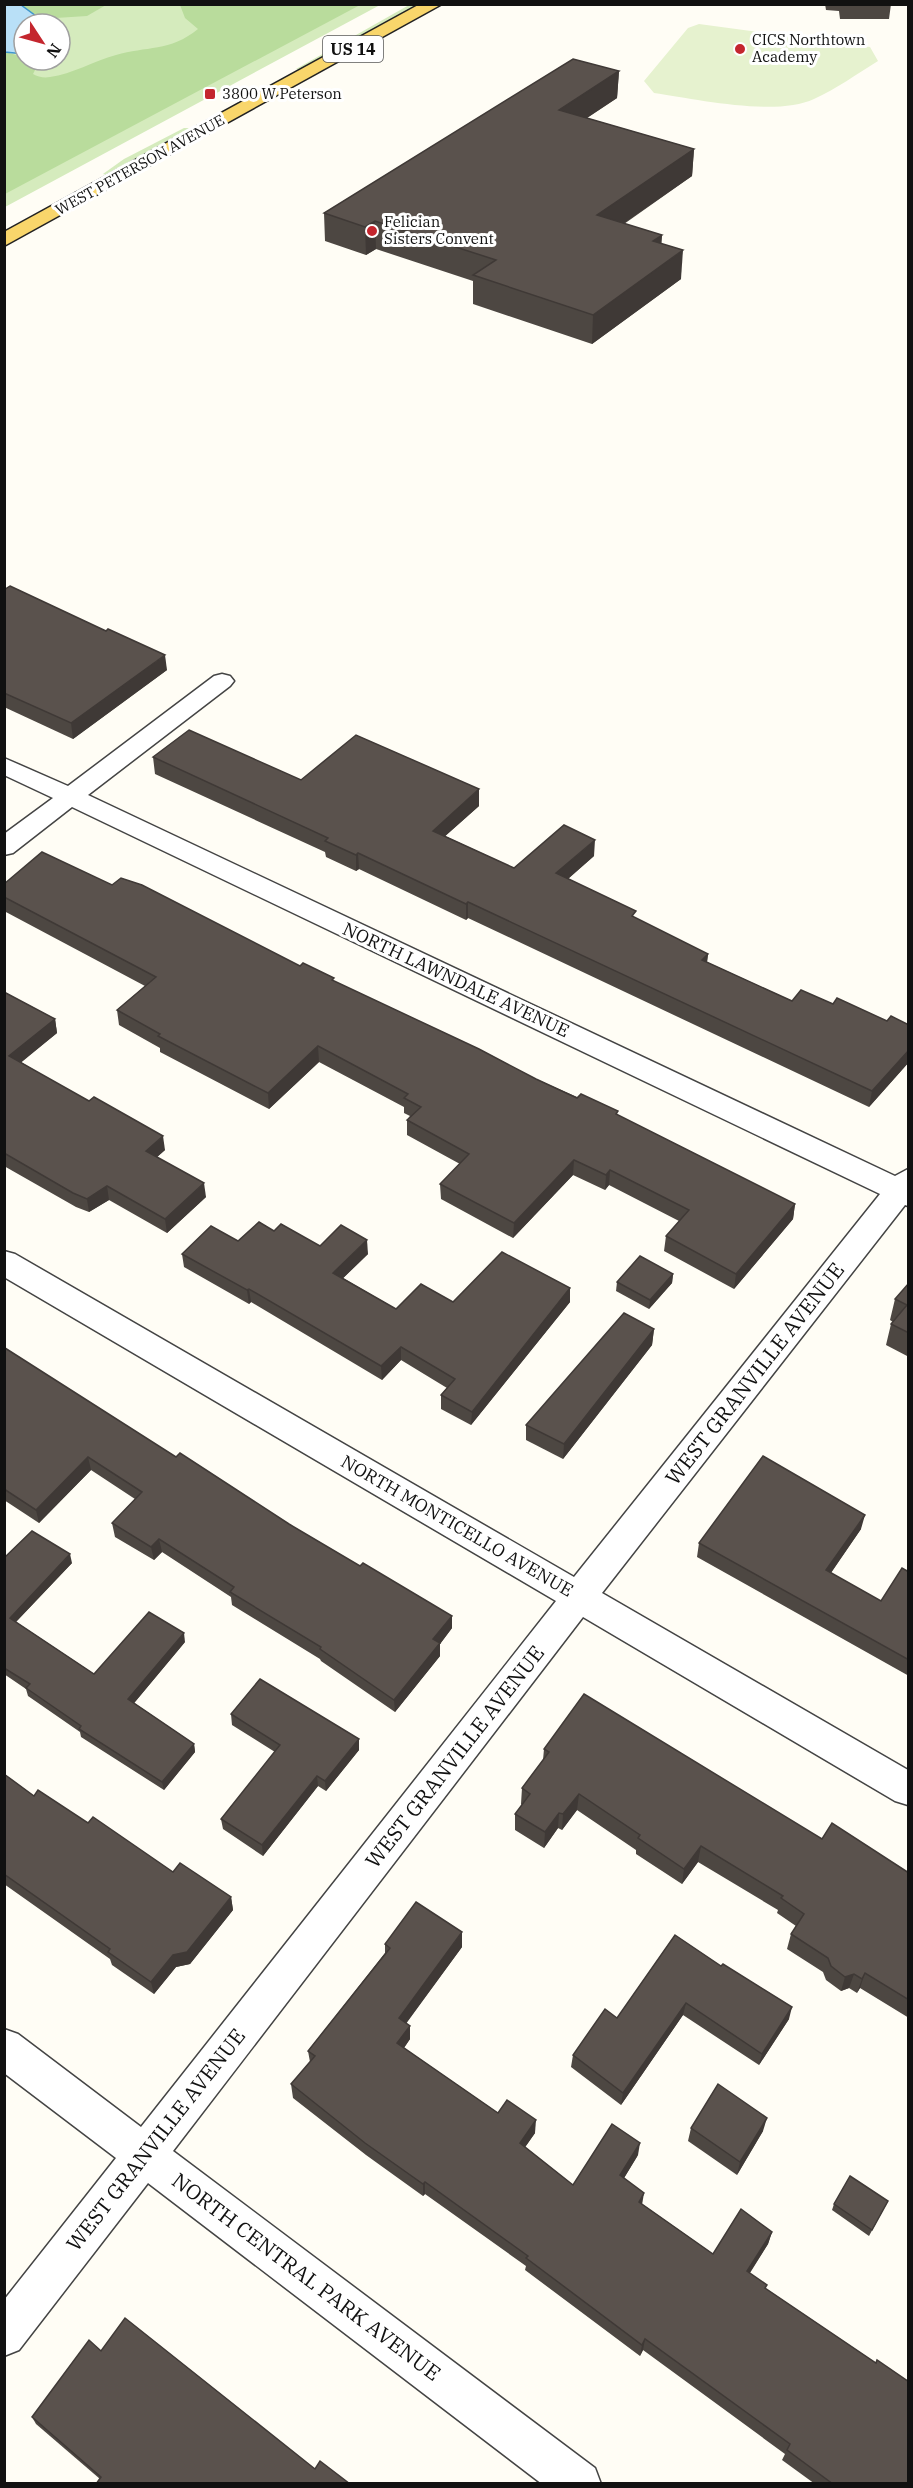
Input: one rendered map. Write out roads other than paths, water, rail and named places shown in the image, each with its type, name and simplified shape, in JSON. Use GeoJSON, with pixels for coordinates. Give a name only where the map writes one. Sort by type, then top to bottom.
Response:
{"type":"FeatureCollection","features":[{"type":"Feature","properties":{"kind":"main road","name":"WEST PETERSON AVENUE"},"geometry":{"type":"LineString","coordinates":[[4,240],[434,4]]}},
{"type":"Feature","properties":{"kind":"street"},"geometry":{"type":"LineString","coordinates":[[4,847],[222,681]]}},
{"type":"Feature","properties":{"kind":"street","name":"NORTH LAWNDALE AVENUE"},"geometry":{"type":"LineString","coordinates":[[4,765],[906,1189]]}},
{"type":"Feature","properties":{"kind":"street","name":"WEST GRANVILLE AVENUE"},"geometry":{"type":"LineString","coordinates":[[4,2335],[579,1597],[906,1189]]}},
{"type":"Feature","properties":{"kind":"street","name":"NORTH MONTICELLO AVENUE"},"geometry":{"type":"LineString","coordinates":[[4,1262],[909,1789]]}},
{"type":"Feature","properties":{"kind":"street","name":"NORTH CENTRAL PARK AVENUE"},"geometry":{"type":"LineString","coordinates":[[4,2048],[579,2484]]}},
{"type":"Feature","properties":{"kind":"water"},"geometry":{"type":"Polygon","coordinates":[[[5,4],[21,5],[30,12],[12,12],[12,53],[5,52],[5,4]]]}},
{"type":"Feature","properties":{"kind":"place","name":"CICS Northtown Academy"},"geometry":{"type":"Point","coordinates":[740,49]}},
{"type":"Feature","properties":{"kind":"place","name":"3800 W Peterson"},"geometry":{"type":"Point","coordinates":[210,94]}},
{"type":"Feature","properties":{"kind":"place","name":"Felician Sisters Convent"},"geometry":{"type":"Point","coordinates":[372,231]}}]}
